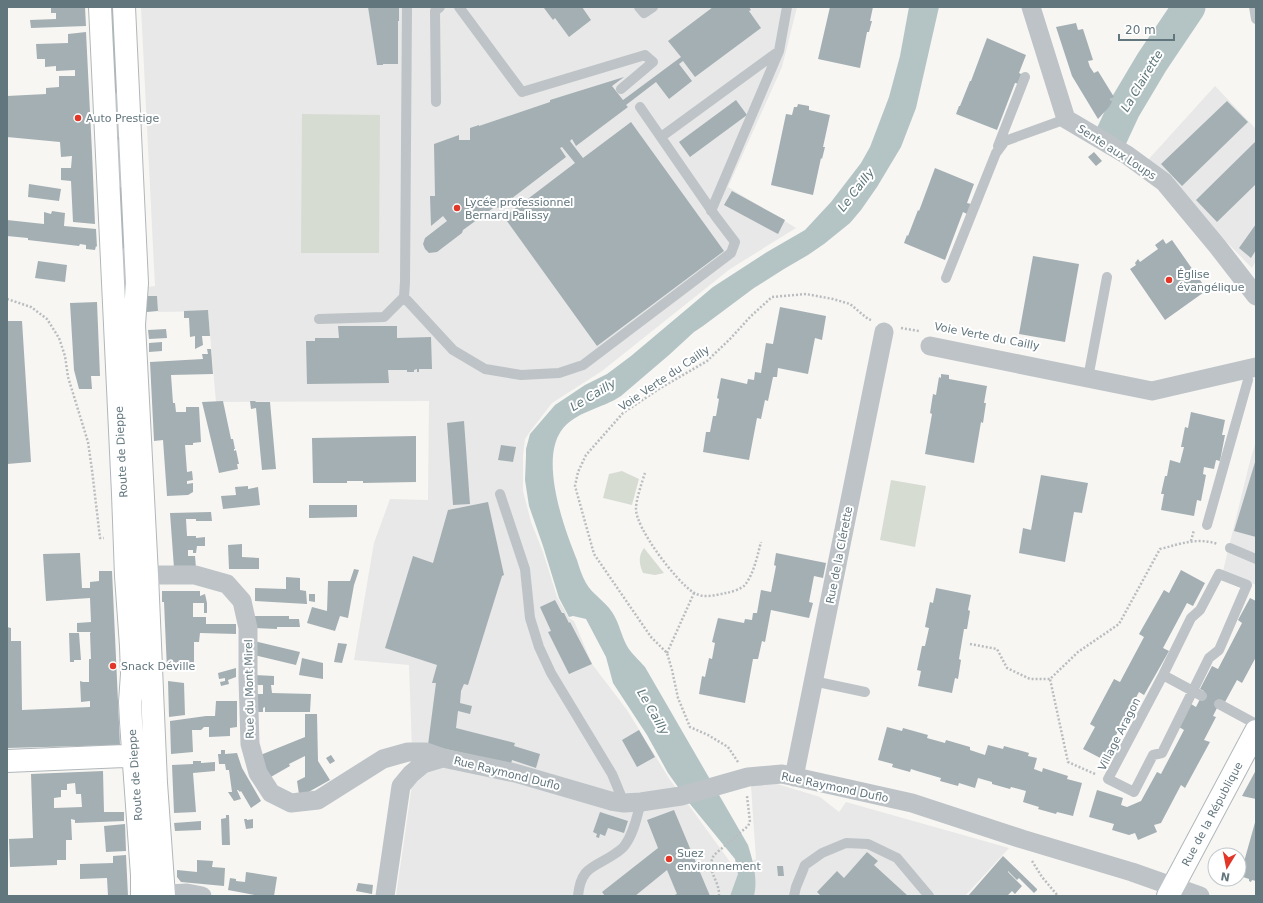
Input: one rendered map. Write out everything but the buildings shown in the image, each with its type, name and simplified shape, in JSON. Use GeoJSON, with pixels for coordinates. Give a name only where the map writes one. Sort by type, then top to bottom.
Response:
{"type":"FeatureCollection","features":[{"type":"Feature","properties":{"kind":"main road","name":"Route de Dieppe"},"geometry":{"type":"LineString","coordinates":[[100,7],[125,537],[136,576],[155,755],[159,896]]}},
{"type":"Feature","properties":{"kind":"main road","name":"Route de Dieppe"},"geometry":{"type":"LineString","coordinates":[[124,7],[127,191],[137,283],[134,326],[136,362],[136,576],[131,646],[132,674],[130,702],[142,875],[142,896]]}},
{"type":"Feature","properties":{"kind":"main road","name":"Rue de la République"},"geometry":{"type":"LineString","coordinates":[[1171,892],[1256,731]]}},
{"type":"Feature","properties":{"kind":"main road"},"geometry":{"type":"LineString","coordinates":[[7,760],[155,755]]}},
{"type":"Feature","properties":{"kind":"street","name":"Sente aux Loups"},"geometry":{"type":"LineString","coordinates":[[1030,7],[1066,119],[1127,155],[1164,182],[1256,296]]}},
{"type":"Feature","properties":{"kind":"street","name":"Rue de la Clérette"},"geometry":{"type":"LineString","coordinates":[[794,777],[885,327]]}},
{"type":"Feature","properties":{"kind":"street"},"geometry":{"type":"LineString","coordinates":[[928,339],[1088,378],[1152,391],[1251,368]]}},
{"type":"Feature","properties":{"kind":"street","name":"Rue du Mont Mirel"},"geometry":{"type":"LineString","coordinates":[[136,576],[195,575],[227,584],[242,602],[248,628],[250,744],[258,773],[271,793],[291,803],[318,800],[383,759],[408,752]]}},
{"type":"Feature","properties":{"kind":"street","name":"Rue Raymond Duflo"},"geometry":{"type":"LineString","coordinates":[[408,752],[426,752],[444,758],[515,773],[611,801],[632,802],[681,796],[716,786],[747,785],[782,774],[912,803],[1022,839],[1132,872],[1171,892],[1200,896]]}},
{"type":"Feature","properties":{"kind":"street","name":"Rue Raymond Duflo"},"geometry":{"type":"LineString","coordinates":[[401,786],[411,774],[423,764],[444,758]]}},
{"type":"Feature","properties":{"kind":"street"},"geometry":{"type":"LineString","coordinates":[[383,759],[393,770],[401,786],[385,896]]}},
{"type":"Feature","properties":{"kind":"street"},"geometry":{"type":"LineString","coordinates":[[159,896],[187,893],[202,896]]}},
{"type":"Feature","properties":{"kind":"lane"},"geometry":{"type":"LineString","coordinates":[[109,7],[115,105],[118,122],[127,153],[127,191]]}},
{"type":"Feature","properties":{"kind":"lane"},"geometry":{"type":"LineString","coordinates":[[319,319],[384,318],[404,297],[407,7]]}},
{"type":"Feature","properties":{"kind":"lane"},"geometry":{"type":"LineString","coordinates":[[436,102],[435,10],[440,7]]}},
{"type":"Feature","properties":{"kind":"lane"},"geometry":{"type":"LineString","coordinates":[[459,7],[522,92],[645,55],[653,62],[621,89]]}},
{"type":"Feature","properties":{"kind":"lane"},"geometry":{"type":"LineString","coordinates":[[639,7],[644,13],[653,7]]}},
{"type":"Feature","properties":{"kind":"lane"},"geometry":{"type":"LineString","coordinates":[[712,211],[779,51],[788,7]]}},
{"type":"Feature","properties":{"kind":"lane"},"geometry":{"type":"LineString","coordinates":[[1254,7],[1256,19]]}},
{"type":"Feature","properties":{"kind":"lane"},"geometry":{"type":"LineString","coordinates":[[661,137],[779,51]]}},
{"type":"Feature","properties":{"kind":"lane"},"geometry":{"type":"LineString","coordinates":[[946,278],[1025,77]]}},
{"type":"Feature","properties":{"kind":"lane"},"geometry":{"type":"LineString","coordinates":[[404,297],[453,350],[485,369],[521,375],[559,373],[583,366],[732,253],[735,242],[640,107]]}},
{"type":"Feature","properties":{"kind":"lane"},"geometry":{"type":"LineString","coordinates":[[105,113],[119,156],[123,184],[127,191]]}},
{"type":"Feature","properties":{"kind":"lane"},"geometry":{"type":"LineString","coordinates":[[996,153],[1005,141],[1066,119]]}},
{"type":"Feature","properties":{"kind":"lane"},"geometry":{"type":"LineString","coordinates":[[125,241],[125,339],[143,727],[134,756]]}},
{"type":"Feature","properties":{"kind":"lane"},"geometry":{"type":"LineString","coordinates":[[1088,378],[1107,277]]}},
{"type":"Feature","properties":{"kind":"lane"},"geometry":{"type":"LineString","coordinates":[[1207,524],[1251,368]]}},
{"type":"Feature","properties":{"kind":"lane"},"geometry":{"type":"LineString","coordinates":[[500,494],[525,569],[530,618],[539,647],[550,673],[612,774],[632,802],[634,828],[625,846],[608,859],[591,867],[583,876],[578,890],[578,896]]}},
{"type":"Feature","properties":{"kind":"lane"},"geometry":{"type":"LineString","coordinates":[[1230,548],[1256,559]]}},
{"type":"Feature","properties":{"kind":"lane","name":"Village Aragon"},"geometry":{"type":"LineString","coordinates":[[1219,574],[1247,585],[1219,650],[1209,658],[1192,691],[1162,753],[1153,755],[1134,792],[1108,779],[1163,675],[1191,618],[1200,610],[1219,574]]}},
{"type":"Feature","properties":{"kind":"lane"},"geometry":{"type":"LineString","coordinates":[[1163,675],[1202,696]]}},
{"type":"Feature","properties":{"kind":"lane"},"geometry":{"type":"LineString","coordinates":[[813,682],[865,692]]}},
{"type":"Feature","properties":{"kind":"lane"},"geometry":{"type":"LineString","coordinates":[[1219,704],[1256,724]]}},
{"type":"Feature","properties":{"kind":"lane"},"geometry":{"type":"LineString","coordinates":[[794,896],[805,865],[822,853],[846,842],[868,844],[897,858],[929,896]]}},
{"type":"Feature","properties":{"kind":"path","name":"Voie Verte du Cailly"},"geometry":{"type":"LineString","coordinates":[[719,896],[719,889],[710,866],[711,860],[714,854],[748,826],[750,822],[747,785],[728,747],[708,735],[690,727],[678,698],[667,653],[651,637],[594,554],[575,486],[578,472],[586,455],[623,413],[659,389],[707,361],[772,297],[806,294],[833,299],[850,304],[868,319],[885,327],[928,339]]}},
{"type":"Feature","properties":{"kind":"path"},"geometry":{"type":"LineString","coordinates":[[7,299],[31,307],[47,319],[59,338],[65,356],[68,377],[88,442],[100,538],[125,537]]}},
{"type":"Feature","properties":{"kind":"path"},"geometry":{"type":"LineString","coordinates":[[645,473],[636,509],[639,523],[674,575],[694,593],[708,596],[730,593],[744,586],[752,573],[761,542]]}},
{"type":"Feature","properties":{"kind":"path"},"geometry":{"type":"LineString","coordinates":[[970,644],[997,649],[1007,668],[1030,679],[1050,679],[1078,652],[1118,624],[1160,550],[1191,541],[1209,542],[1230,548]]}},
{"type":"Feature","properties":{"kind":"path"},"geometry":{"type":"LineString","coordinates":[[667,653],[694,593]]}},
{"type":"Feature","properties":{"kind":"path"},"geometry":{"type":"LineString","coordinates":[[1050,679],[1068,762],[1108,779]]}},
{"type":"Feature","properties":{"kind":"path"},"geometry":{"type":"LineString","coordinates":[[1022,839],[1036,868],[1058,896]]}},
{"type":"Feature","properties":{"kind":"shaded area","name":"Lycée professionnel Bernard Palissy"},"geometry":{"type":"Polygon","coordinates":[[[141,7],[797,7],[782,67],[728,187],[796,228],[730,269],[602,371],[552,403],[525,439],[523,455],[523,491],[531,522],[543,552],[557,597],[569,618],[574,621],[592,664],[627,710],[670,780],[736,870],[756,859],[751,786],[774,783],[820,797],[839,812],[846,802],[1009,848],[965,896],[396,896],[413,778],[409,665],[354,660],[374,543],[390,499],[428,500],[429,401],[216,402],[208,311],[158,312],[157,296],[146,296],[148,287],[155,286],[141,7]]]}},
{"type":"Feature","properties":{"kind":"shaded area"},"geometry":{"type":"Polygon","coordinates":[[[1215,86],[1256,129],[1256,261],[1252,268],[1147,161],[1215,86]]]}},
{"type":"Feature","properties":{"kind":"shaded area"},"geometry":{"type":"Polygon","coordinates":[[[302,114],[380,115],[379,253],[301,253],[302,114]]]}},
{"type":"Feature","properties":{"kind":"shaded area"},"geometry":{"type":"Polygon","coordinates":[[[1256,441],[1256,585],[1223,571],[1256,441]]]}},
{"type":"Feature","properties":{"kind":"shaded area"},"geometry":{"type":"Polygon","coordinates":[[[622,471],[639,479],[632,505],[603,498],[609,474],[622,471]]]}},
{"type":"Feature","properties":{"kind":"shaded area"},"geometry":{"type":"Polygon","coordinates":[[[891,480],[926,486],[915,547],[880,540],[891,480]]]}},
{"type":"Feature","properties":{"kind":"shaded area"},"geometry":{"type":"Polygon","coordinates":[[[644,548],[664,573],[655,575],[643,573],[640,560],[644,548]]]}},
{"type":"Feature","properties":{"kind":"water","name":"Le Cailly"},"geometry":{"type":"Polygon","coordinates":[[[909,7],[939,7],[916,108],[901,147],[861,210],[850,223],[824,244],[754,288],[694,332],[621,396],[581,415],[567,424],[561,431],[555,444],[553,477],[556,495],[566,531],[581,572],[592,591],[606,604],[614,616],[627,646],[645,667],[748,845],[755,877],[754,896],[730,896],[738,874],[735,859],[690,804],[668,773],[647,735],[613,683],[606,657],[586,619],[573,616],[569,617],[559,598],[529,506],[525,480],[526,449],[530,434],[555,405],[585,385],[607,374],[631,356],[713,287],[767,252],[805,230],[831,202],[861,163],[870,147],[889,97],[900,56],[909,7]]]}},
{"type":"Feature","properties":{"kind":"waterway","name":"La Clairette"},"geometry":{"type":"LineString","coordinates":[[1111,137],[1124,109],[1152,62],[1189,7]]}},
{"type":"Feature","properties":{"kind":"place","name":"Auto Prestige"},"geometry":{"type":"Point","coordinates":[78,118]}},
{"type":"Feature","properties":{"kind":"place","name":"Lycée professionnel Bernard Palissy"},"geometry":{"type":"Point","coordinates":[457,208]}},
{"type":"Feature","properties":{"kind":"place","name":"Église évangélique"},"geometry":{"type":"Point","coordinates":[1169,280]}},
{"type":"Feature","properties":{"kind":"place","name":"Snack Déville"},"geometry":{"type":"Point","coordinates":[113,666]}},
{"type":"Feature","properties":{"kind":"place","name":"Suez environnement"},"geometry":{"type":"Point","coordinates":[669,859]}}]}
